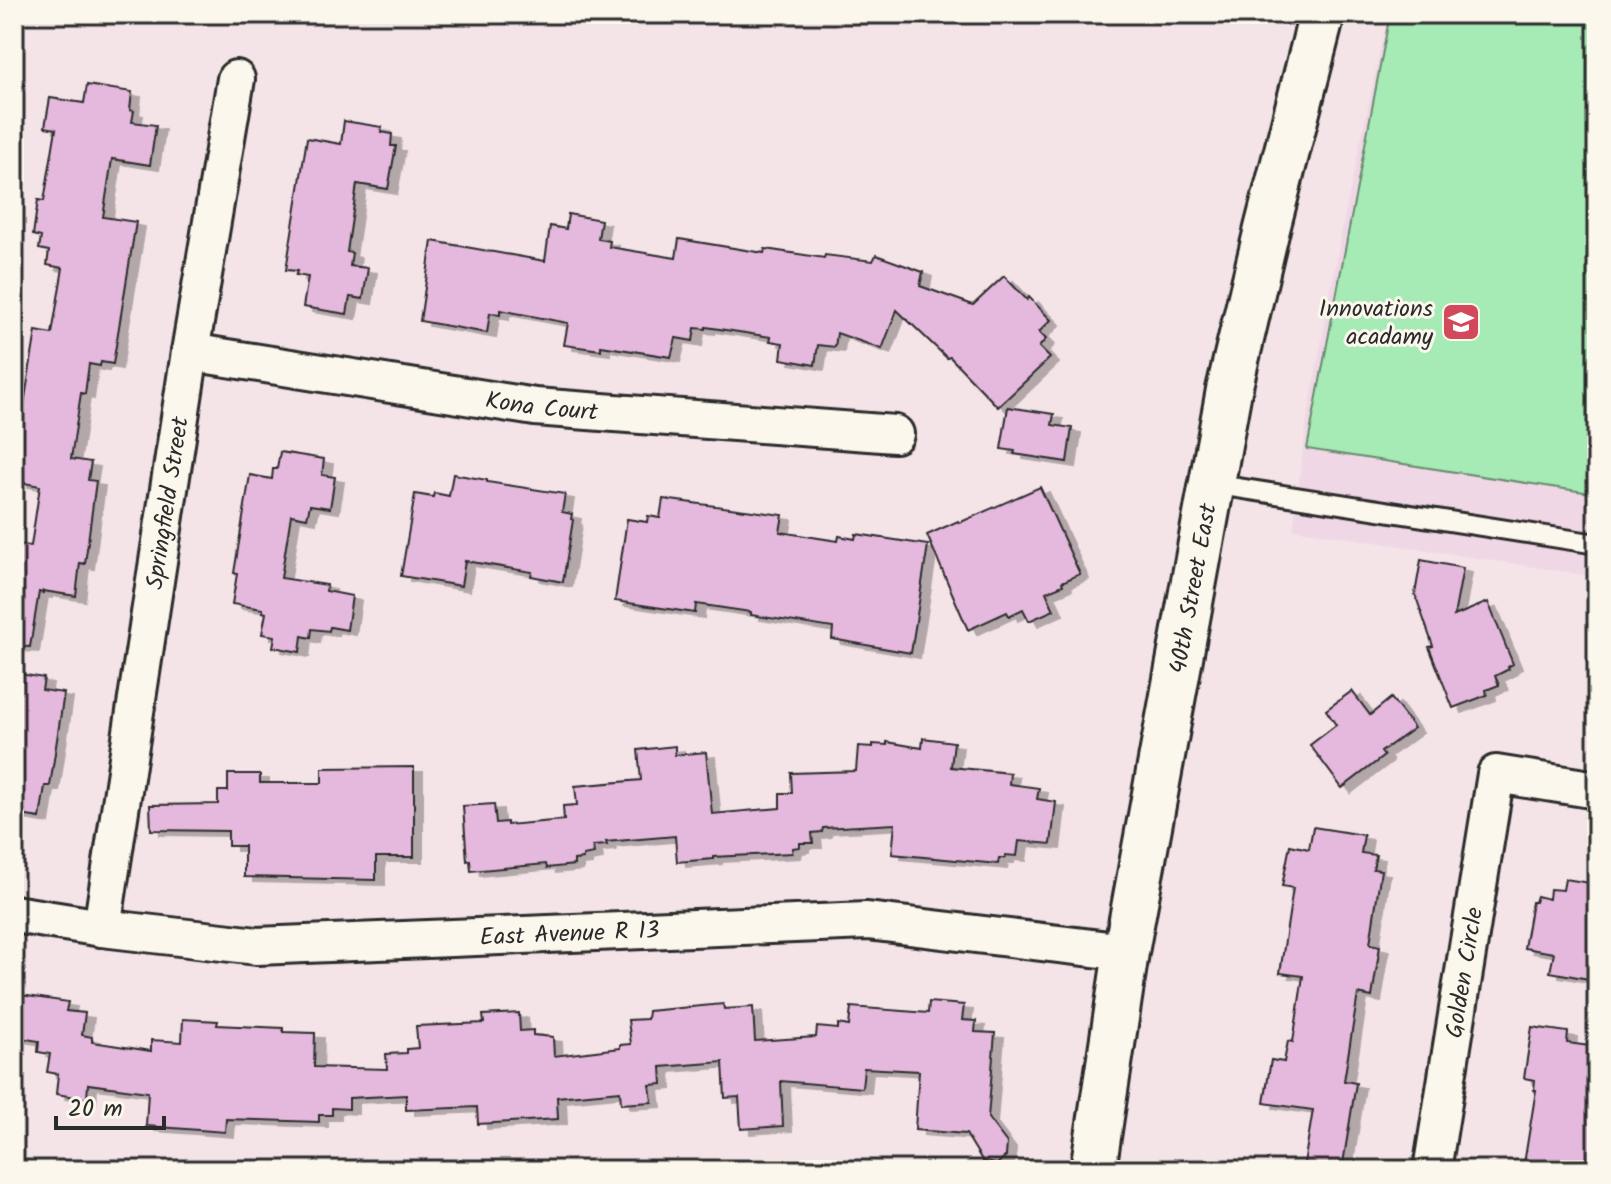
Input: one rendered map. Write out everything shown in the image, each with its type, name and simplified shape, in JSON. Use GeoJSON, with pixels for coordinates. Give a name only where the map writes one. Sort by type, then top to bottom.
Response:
{"type":"FeatureCollection","features":[{"type":"Feature","properties":{"kind":"main road","name":"40th Street East"},"geometry":{"type":"LineString","coordinates":[[1093,1170],[1126,952],[1229,390],[1322,14]]}},
{"type":"Feature","properties":{"kind":"street","name":"Springfield Street"},"geometry":{"type":"LineString","coordinates":[[102,928],[190,352],[236,79]]}},
{"type":"Feature","properties":{"kind":"street","name":"Kona Court"},"geometry":{"type":"LineString","coordinates":[[190,352],[535,407],[895,434]]}},
{"type":"Feature","properties":{"kind":"street","name":"Golden Circle"},"geometry":{"type":"LineString","coordinates":[[1432,1170],[1496,774],[1597,790]]}},
{"type":"Feature","properties":{"kind":"street","name":"East Avenue R 13"},"geometry":{"type":"LineString","coordinates":[[14,914],[257,946],[867,921],[1126,952]]}},
{"type":"Feature","properties":{"kind":"lane"},"geometry":{"type":"LineString","coordinates":[[1212,484],[1597,544]]}},
{"type":"Feature","properties":{"kind":"shaded area","name":"Innovations acadamy"},"geometry":{"type":"Polygon","coordinates":[[[1388,14],[1597,14],[1597,577],[1293,529],[1306,426],[1344,219],[1388,14]]]}},
{"type":"Feature","properties":{"kind":"green space","name":"Innovations acadamy"},"geometry":{"type":"Polygon","coordinates":[[[1390,14],[1597,14],[1597,494],[1307,449],[1390,14]]]}},
{"type":"Feature","properties":{"kind":"building"},"geometry":{"type":"Polygon","coordinates":[[[87,85],[132,92],[132,122],[156,125],[150,165],[112,159],[103,217],[136,222],[113,364],[89,364],[85,394],[81,393],[71,459],[91,462],[88,480],[96,481],[85,564],[80,563],[76,596],[39,592],[30,647],[14,646],[14,544],[31,546],[40,486],[19,482],[19,478],[14,477],[14,415],[22,416],[36,331],[52,334],[63,268],[47,265],[49,251],[39,249],[41,237],[33,235],[38,200],[44,201],[56,129],[45,127],[50,98],[84,103],[87,85]]]}},
{"type":"Feature","properties":{"kind":"building"},"geometry":{"type":"Polygon","coordinates":[[[344,121],[382,127],[381,132],[392,134],[391,146],[396,146],[388,189],[357,184],[347,252],[352,253],[350,266],[368,268],[363,299],[350,297],[347,314],[303,307],[308,277],[286,270],[307,138],[341,144],[344,121]]]}},
{"type":"Feature","properties":{"kind":"building"},"geometry":{"type":"Polygon","coordinates":[[[568,214],[601,220],[598,239],[610,241],[609,247],[676,258],[679,239],[764,253],[765,249],[824,258],[825,255],[873,261],[876,255],[923,272],[920,286],[973,305],[1004,276],[1051,320],[1039,332],[1046,339],[1039,347],[1050,358],[998,407],[950,357],[947,358],[897,310],[882,349],[837,333],[835,347],[818,345],[815,365],[781,359],[783,343],[770,341],[771,337],[706,327],[695,328],[693,341],[676,338],[671,357],[601,346],[601,350],[564,345],[568,323],[500,310],[500,315],[490,313],[487,333],[420,321],[432,241],[545,261],[550,226],[566,229],[568,214]]]}},
{"type":"Feature","properties":{"kind":"building"},"geometry":{"type":"Polygon","coordinates":[[[1008,407],[1054,414],[1052,425],[1072,428],[1067,462],[1001,449],[1008,407]]]}},
{"type":"Feature","properties":{"kind":"building"},"geometry":{"type":"Polygon","coordinates":[[[280,452],[324,459],[322,475],[335,477],[330,508],[310,505],[307,518],[291,515],[281,578],[327,585],[326,591],[352,596],[347,630],[330,627],[329,631],[312,629],[311,638],[302,636],[300,652],[273,647],[275,636],[262,634],[266,613],[263,609],[232,604],[250,475],[272,479],[280,452]]]}},
{"type":"Feature","properties":{"kind":"building"},"geometry":{"type":"Polygon","coordinates":[[[453,474],[565,494],[562,512],[572,514],[573,520],[563,582],[531,576],[532,572],[465,561],[461,586],[401,576],[415,494],[449,496],[453,474]]]}},
{"type":"Feature","properties":{"kind":"building"},"geometry":{"type":"Polygon","coordinates":[[[1040,487],[1080,574],[1046,592],[1054,610],[1029,621],[1023,609],[1009,616],[1007,612],[968,630],[927,535],[1040,487]]]}},
{"type":"Feature","properties":{"kind":"building"},"geometry":{"type":"Polygon","coordinates":[[[663,499],[783,515],[780,532],[838,541],[839,536],[855,539],[856,534],[928,545],[911,653],[832,639],[833,628],[751,615],[751,612],[696,604],[695,613],[615,601],[627,519],[647,522],[648,516],[660,518],[663,499]]]}},
{"type":"Feature","properties":{"kind":"building"},"geometry":{"type":"Polygon","coordinates":[[[1421,560],[1463,568],[1454,616],[1488,602],[1513,664],[1495,676],[1499,685],[1486,690],[1487,695],[1453,708],[1429,647],[1433,646],[1415,594],[1421,560]]]}},
{"type":"Feature","properties":{"kind":"building"},"geometry":{"type":"Polygon","coordinates":[[[14,673],[44,678],[42,690],[64,693],[50,786],[45,786],[40,818],[14,814],[14,673]]]}},
{"type":"Feature","properties":{"kind":"building"},"geometry":{"type":"Polygon","coordinates":[[[1352,691],[1370,715],[1391,698],[1414,728],[1381,752],[1384,756],[1342,788],[1310,745],[1336,725],[1326,710],[1352,691]]]}},
{"type":"Feature","properties":{"kind":"building"},"geometry":{"type":"Polygon","coordinates":[[[923,738],[954,742],[951,767],[1010,773],[1009,784],[1039,788],[1037,799],[1056,802],[1051,844],[1019,841],[1017,856],[1005,855],[1005,858],[999,858],[998,864],[892,854],[895,824],[823,828],[822,832],[812,833],[813,843],[800,843],[800,847],[793,848],[792,853],[677,862],[675,836],[606,842],[607,845],[593,846],[594,854],[574,860],[574,865],[547,868],[546,864],[471,871],[470,860],[467,861],[463,806],[494,804],[496,823],[507,822],[507,825],[564,820],[563,806],[577,805],[575,786],[641,780],[638,750],[675,746],[675,755],[706,752],[712,814],[780,808],[780,793],[792,793],[791,773],[856,771],[858,746],[873,747],[873,744],[887,745],[887,742],[922,748],[923,738]]]}},
{"type":"Feature","properties":{"kind":"building"},"geometry":{"type":"Polygon","coordinates":[[[414,767],[414,857],[376,857],[376,880],[244,877],[244,846],[228,846],[228,831],[151,830],[150,805],[218,804],[218,791],[228,791],[228,774],[260,774],[260,783],[322,783],[322,768],[414,767]]]}},
{"type":"Feature","properties":{"kind":"building"},"geometry":{"type":"Polygon","coordinates":[[[1313,827],[1364,835],[1361,853],[1376,855],[1373,869],[1381,870],[1370,944],[1380,946],[1372,997],[1358,994],[1344,1081],[1356,1083],[1342,1170],[1303,1170],[1313,1110],[1264,1103],[1271,1060],[1284,1062],[1288,1041],[1293,1042],[1303,976],[1280,973],[1293,888],[1282,886],[1290,845],[1309,849],[1313,827]]]}},
{"type":"Feature","properties":{"kind":"building"},"geometry":{"type":"Polygon","coordinates":[[[1565,879],[1597,884],[1597,934],[1589,979],[1550,972],[1554,953],[1524,948],[1532,902],[1537,896],[1549,899],[1550,889],[1563,890],[1565,879]]]}},
{"type":"Feature","properties":{"kind":"building"},"geometry":{"type":"Polygon","coordinates":[[[14,994],[68,1002],[66,1011],[85,1013],[82,1035],[92,1037],[92,1042],[151,1051],[151,1040],[182,1042],[183,1019],[218,1021],[217,1025],[315,1033],[314,1067],[387,1069],[386,1054],[407,1053],[407,1049],[418,1048],[416,1026],[484,1023],[483,1015],[519,1013],[520,1031],[533,1030],[533,1035],[553,1037],[554,1056],[631,1044],[628,1020],[647,1019],[648,1011],[723,1004],[724,1009],[753,1007],[755,1041],[816,1037],[817,1027],[838,1029],[838,1024],[849,1026],[851,1007],[928,1013],[929,1002],[964,1005],[962,1020],[976,1021],[975,1032],[995,1033],[988,1118],[1007,1143],[1006,1156],[997,1164],[985,1162],[985,1165],[966,1134],[915,1130],[919,1071],[864,1068],[862,1088],[781,1081],[783,1126],[741,1129],[739,1097],[725,1098],[723,1062],[661,1067],[662,1084],[650,1085],[652,1102],[621,1104],[620,1091],[557,1097],[558,1119],[478,1124],[477,1107],[406,1110],[406,1095],[349,1098],[349,1109],[332,1108],[332,1115],[319,1115],[319,1122],[226,1119],[225,1132],[146,1126],[148,1092],[88,1084],[87,1099],[56,1094],[58,1074],[47,1072],[50,1054],[38,1052],[39,1041],[14,1037],[14,994]]]}},
{"type":"Feature","properties":{"kind":"building"},"geometry":{"type":"Polygon","coordinates":[[[1532,1027],[1568,1032],[1567,1043],[1597,1047],[1597,1170],[1523,1170],[1536,1090],[1535,1080],[1524,1078],[1532,1027]]]}},
{"type":"Feature","properties":{"kind":"place","name":"Innovations acadamy"},"geometry":{"type":"Point","coordinates":[1461,322]}}]}
